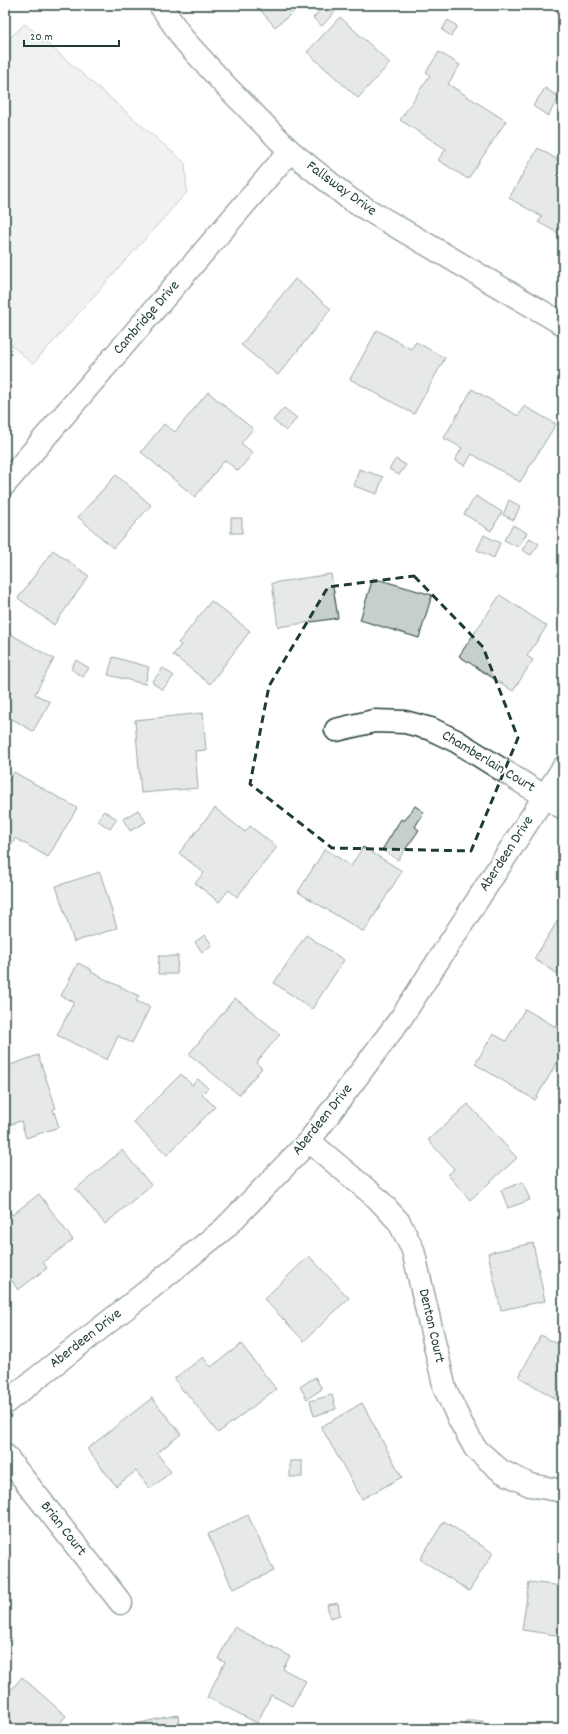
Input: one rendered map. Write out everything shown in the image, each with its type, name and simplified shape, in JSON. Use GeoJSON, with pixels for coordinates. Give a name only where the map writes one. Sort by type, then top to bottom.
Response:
{"type":"FeatureCollection","features":[{"type":"Feature","properties":{"kind":"street","name":"Fallsway Drive"},"geometry":{"type":"LineString","coordinates":[[160,5],[184,40],[224,84],[290,151],[351,200],[563,324]]}},
{"type":"Feature","properties":{"kind":"street","name":"Cambridge Drive"},"geometry":{"type":"LineString","coordinates":[[5,484],[290,151]]}},
{"type":"Feature","properties":{"kind":"street","name":"Chamberlain Court"},"geometry":{"type":"LineString","coordinates":[[336,730],[374,721],[405,722],[431,728],[456,741],[563,808]]}},
{"type":"Feature","properties":{"kind":"street","name":"Aberdeen Drive"},"geometry":{"type":"LineString","coordinates":[[5,1403],[225,1228],[309,1141],[401,1018],[563,768]]}},
{"type":"Feature","properties":{"kind":"street","name":"Denton Court"},"geometry":{"type":"LineString","coordinates":[[309,1141],[378,1199],[399,1222],[413,1250],[446,1389],[460,1421],[475,1448],[501,1471],[530,1485],[563,1491]]}},
{"type":"Feature","properties":{"kind":"street","name":"Brian Court"},"geometry":{"type":"LineString","coordinates":[[5,1455],[121,1603]]}},
{"type":"Feature","properties":{"kind":"highlighted area"},"geometry":{"type":"Polygon","coordinates":[[[414,576],[483,647],[518,738],[471,851],[332,848],[250,784],[269,686],[328,587],[414,576]]]}},
{"type":"Feature","properties":{"kind":"shaded area"},"geometry":{"type":"Polygon","coordinates":[[[25,24],[185,163],[187,192],[33,364],[5,340],[5,42],[25,24]]]}},
{"type":"Feature","properties":{"kind":"building"},"geometry":{"type":"Polygon","coordinates":[[[256,5],[302,5],[275,27],[256,5]]]}},
{"type":"Feature","properties":{"kind":"building"},"geometry":{"type":"Polygon","coordinates":[[[325,5],[336,5],[339,7],[322,26],[313,18],[325,5]]]}},
{"type":"Feature","properties":{"kind":"building"},"geometry":{"type":"Polygon","coordinates":[[[340,17],[390,63],[358,98],[307,52],[340,17]]]}},
{"type":"Feature","properties":{"kind":"building"},"geometry":{"type":"Polygon","coordinates":[[[448,20],[457,26],[451,36],[442,30],[448,20]]]}},
{"type":"Feature","properties":{"kind":"building"},"geometry":{"type":"Polygon","coordinates":[[[439,52],[460,65],[448,84],[506,121],[468,179],[438,160],[446,149],[400,120],[430,75],[426,72],[439,52]]]}},
{"type":"Feature","properties":{"kind":"building"},"geometry":{"type":"Polygon","coordinates":[[[545,88],[559,97],[548,116],[533,106],[545,88]]]}},
{"type":"Feature","properties":{"kind":"building"},"geometry":{"type":"Polygon","coordinates":[[[538,148],[563,163],[563,236],[538,222],[542,217],[509,198],[538,148]]]}},
{"type":"Feature","properties":{"kind":"building"},"geometry":{"type":"Polygon","coordinates":[[[295,279],[331,309],[278,375],[241,345],[295,279]]]}},
{"type":"Feature","properties":{"kind":"building"},"geometry":{"type":"Polygon","coordinates":[[[377,330],[411,349],[416,342],[445,358],[414,414],[350,379],[377,330]]]}},
{"type":"Feature","properties":{"kind":"building"},"geometry":{"type":"Polygon","coordinates":[[[472,389],[518,416],[524,406],[556,424],[520,482],[472,454],[465,466],[455,460],[462,448],[444,438],[472,389]]]}},
{"type":"Feature","properties":{"kind":"building"},"geometry":{"type":"Polygon","coordinates":[[[208,392],[253,429],[241,443],[253,453],[238,471],[225,460],[195,497],[141,452],[164,424],[175,432],[208,392]]]}},
{"type":"Feature","properties":{"kind":"building"},"geometry":{"type":"Polygon","coordinates":[[[284,408],[297,418],[286,431],[273,420],[284,408]]]}},
{"type":"Feature","properties":{"kind":"building"},"geometry":{"type":"Polygon","coordinates":[[[396,459],[406,465],[399,475],[389,469],[396,459]]]}},
{"type":"Feature","properties":{"kind":"building"},"geometry":{"type":"Polygon","coordinates":[[[359,469],[383,477],[377,494],[354,486],[359,469]]]}},
{"type":"Feature","properties":{"kind":"building"},"geometry":{"type":"Polygon","coordinates":[[[116,475],[151,505],[113,548],[78,517],[116,475]]]}},
{"type":"Feature","properties":{"kind":"building"},"geometry":{"type":"Polygon","coordinates":[[[476,496],[502,512],[491,531],[464,514],[476,496]]]}},
{"type":"Feature","properties":{"kind":"building"},"geometry":{"type":"Polygon","coordinates":[[[509,500],[520,506],[514,520],[503,515],[509,500]]]}},
{"type":"Feature","properties":{"kind":"building"},"geometry":{"type":"Polygon","coordinates":[[[231,518],[242,518],[242,533],[231,533],[231,518]]]}},
{"type":"Feature","properties":{"kind":"building"},"geometry":{"type":"Polygon","coordinates":[[[513,525],[527,533],[518,547],[504,540],[513,525]]]}},
{"type":"Feature","properties":{"kind":"building"},"geometry":{"type":"Polygon","coordinates":[[[484,535],[500,543],[494,558],[477,550],[484,535]]]}},
{"type":"Feature","properties":{"kind":"building"},"geometry":{"type":"Polygon","coordinates":[[[530,538],[539,544],[531,555],[522,550],[530,538]]]}},
{"type":"Feature","properties":{"kind":"building"},"geometry":{"type":"Polygon","coordinates":[[[53,550],[89,576],[54,625],[18,598],[53,550]]]}},
{"type":"Feature","properties":{"kind":"building"},"geometry":{"type":"Polygon","coordinates":[[[331,574],[338,618],[278,627],[272,583],[331,574]]]}},
{"type":"Feature","properties":{"kind":"building"},"geometry":{"type":"Polygon","coordinates":[[[373,578],[432,595],[419,638],[360,620],[373,578]]]}},
{"type":"Feature","properties":{"kind":"building"},"geometry":{"type":"Polygon","coordinates":[[[500,595],[547,626],[527,656],[533,660],[513,691],[459,656],[500,595]]]}},
{"type":"Feature","properties":{"kind":"building"},"geometry":{"type":"Polygon","coordinates":[[[211,601],[250,631],[210,684],[173,655],[181,645],[178,643],[211,601]]]}},
{"type":"Feature","properties":{"kind":"building"},"geometry":{"type":"Polygon","coordinates":[[[5,631],[54,659],[35,694],[50,702],[33,731],[5,715],[5,631]]]}},
{"type":"Feature","properties":{"kind":"building"},"geometry":{"type":"Polygon","coordinates":[[[113,657],[149,667],[145,684],[108,675],[113,657]]]}},
{"type":"Feature","properties":{"kind":"building"},"geometry":{"type":"Polygon","coordinates":[[[76,660],[89,668],[83,677],[71,669],[76,660]]]}},
{"type":"Feature","properties":{"kind":"building"},"geometry":{"type":"Polygon","coordinates":[[[163,668],[174,676],[162,690],[152,682],[163,668]]]}},
{"type":"Feature","properties":{"kind":"building"},"geometry":{"type":"Polygon","coordinates":[[[203,713],[206,750],[195,751],[198,788],[141,793],[135,720],[203,713]]]}},
{"type":"Feature","properties":{"kind":"building"},"geometry":{"type":"Polygon","coordinates":[[[14,772],[77,808],[48,857],[15,838],[12,844],[5,840],[5,786],[14,772]]]}},
{"type":"Feature","properties":{"kind":"building"},"geometry":{"type":"Polygon","coordinates":[[[415,806],[424,812],[415,827],[419,830],[398,860],[382,850],[401,819],[404,821],[415,806]]]}},
{"type":"Feature","properties":{"kind":"building"},"geometry":{"type":"Polygon","coordinates":[[[215,808],[245,832],[250,826],[277,847],[237,897],[229,890],[219,902],[195,883],[204,873],[179,853],[215,808]]]}},
{"type":"Feature","properties":{"kind":"building"},"geometry":{"type":"Polygon","coordinates":[[[138,810],[146,822],[130,831],[123,819],[138,810]]]}},
{"type":"Feature","properties":{"kind":"building"},"geometry":{"type":"Polygon","coordinates":[[[104,811],[117,819],[110,829],[97,820],[104,811]]]}},
{"type":"Feature","properties":{"kind":"building"},"geometry":{"type":"Polygon","coordinates":[[[363,847],[402,871],[364,932],[298,892],[325,849],[351,866],[363,847]]]}},
{"type":"Feature","properties":{"kind":"building"},"geometry":{"type":"Polygon","coordinates":[[[100,872],[117,928],[74,942],[56,886],[100,872]]]}},
{"type":"Feature","properties":{"kind":"building"},"geometry":{"type":"Polygon","coordinates":[[[563,912],[563,977],[534,959],[563,912]]]}},
{"type":"Feature","properties":{"kind":"building"},"geometry":{"type":"Polygon","coordinates":[[[205,935],[212,945],[202,952],[195,942],[205,935]]]}},
{"type":"Feature","properties":{"kind":"building"},"geometry":{"type":"Polygon","coordinates":[[[306,935],[344,960],[312,1009],[274,983],[306,935]]]}},
{"type":"Feature","properties":{"kind":"building"},"geometry":{"type":"Polygon","coordinates":[[[159,956],[178,956],[177,974],[158,974],[159,956]]]}},
{"type":"Feature","properties":{"kind":"building"},"geometry":{"type":"Polygon","coordinates":[[[78,963],[92,970],[91,972],[139,996],[136,1001],[150,1007],[132,1043],[118,1036],[107,1060],[57,1035],[74,1002],[61,996],[78,963]]]}},
{"type":"Feature","properties":{"kind":"building"},"geometry":{"type":"Polygon","coordinates":[[[235,998],[280,1034],[256,1063],[262,1068],[239,1095],[189,1054],[235,998]]]}},
{"type":"Feature","properties":{"kind":"building"},"geometry":{"type":"Polygon","coordinates":[[[525,1009],[563,1031],[563,1058],[561,1056],[535,1100],[475,1064],[493,1034],[506,1041],[525,1009]]]}},
{"type":"Feature","properties":{"kind":"building"},"geometry":{"type":"Polygon","coordinates":[[[38,1055],[56,1108],[53,1109],[59,1127],[26,1138],[21,1121],[5,1126],[5,1067],[38,1055]]]}},
{"type":"Feature","properties":{"kind":"building"},"geometry":{"type":"Polygon","coordinates":[[[181,1074],[192,1085],[198,1079],[208,1088],[202,1094],[215,1107],[167,1155],[133,1122],[181,1074]]]}},
{"type":"Feature","properties":{"kind":"building"},"geometry":{"type":"Polygon","coordinates":[[[468,1104],[517,1158],[470,1200],[448,1175],[454,1169],[428,1140],[468,1104]]]}},
{"type":"Feature","properties":{"kind":"building"},"geometry":{"type":"Polygon","coordinates":[[[122,1150],[151,1185],[105,1224],[76,1189],[122,1150]]]}},
{"type":"Feature","properties":{"kind":"building"},"geometry":{"type":"Polygon","coordinates":[[[523,1182],[530,1200],[508,1208],[501,1190],[523,1182]]]}},
{"type":"Feature","properties":{"kind":"building"},"geometry":{"type":"Polygon","coordinates":[[[39,1194],[73,1240],[43,1262],[47,1268],[18,1290],[5,1270],[5,1205],[12,1215],[39,1194]]]}},
{"type":"Feature","properties":{"kind":"building"},"geometry":{"type":"Polygon","coordinates":[[[533,1243],[545,1301],[501,1310],[488,1253],[533,1243]]]}},
{"type":"Feature","properties":{"kind":"building"},"geometry":{"type":"Polygon","coordinates":[[[309,1256],[349,1298],[304,1341],[264,1299],[309,1256]]]}},
{"type":"Feature","properties":{"kind":"building"},"geometry":{"type":"Polygon","coordinates":[[[541,1335],[563,1347],[563,1403],[519,1377],[541,1335]]]}},
{"type":"Feature","properties":{"kind":"building"},"geometry":{"type":"Polygon","coordinates":[[[241,1344],[276,1389],[218,1433],[174,1379],[203,1357],[211,1367],[241,1344]]]}},
{"type":"Feature","properties":{"kind":"building"},"geometry":{"type":"Polygon","coordinates":[[[315,1377],[322,1389],[307,1399],[300,1387],[315,1377]]]}},
{"type":"Feature","properties":{"kind":"building"},"geometry":{"type":"Polygon","coordinates":[[[332,1395],[336,1409],[314,1416],[310,1401],[332,1395]]]}},
{"type":"Feature","properties":{"kind":"building"},"geometry":{"type":"Polygon","coordinates":[[[152,1398],[181,1434],[157,1453],[171,1472],[150,1489],[136,1471],[116,1486],[87,1449],[152,1398]]]}},
{"type":"Feature","properties":{"kind":"building"},"geometry":{"type":"Polygon","coordinates":[[[362,1403],[402,1477],[362,1499],[321,1427],[362,1403]]]}},
{"type":"Feature","properties":{"kind":"building"},"geometry":{"type":"Polygon","coordinates":[[[290,1461],[302,1461],[302,1477],[290,1477],[290,1461]]]}},
{"type":"Feature","properties":{"kind":"building"},"geometry":{"type":"Polygon","coordinates":[[[248,1515],[274,1571],[233,1589],[208,1534],[248,1515]]]}},
{"type":"Feature","properties":{"kind":"building"},"geometry":{"type":"Polygon","coordinates":[[[444,1521],[493,1553],[469,1591],[420,1559],[444,1521]]]}},
{"type":"Feature","properties":{"kind":"building"},"geometry":{"type":"Polygon","coordinates":[[[529,1582],[563,1586],[563,1636],[522,1630],[529,1582]]]}},
{"type":"Feature","properties":{"kind":"building"},"geometry":{"type":"Polygon","coordinates":[[[338,1603],[340,1615],[330,1618],[327,1605],[338,1603]]]}},
{"type":"Feature","properties":{"kind":"building"},"geometry":{"type":"Polygon","coordinates":[[[234,1627],[290,1656],[283,1669],[306,1681],[292,1706],[271,1695],[257,1723],[207,1697],[225,1662],[218,1659],[234,1627]]]}},
{"type":"Feature","properties":{"kind":"building"},"geometry":{"type":"Polygon","coordinates":[[[22,1677],[66,1716],[55,1729],[13,1729],[5,1722],[5,1697],[22,1677]]]}},
{"type":"Feature","properties":{"kind":"building"},"geometry":{"type":"Polygon","coordinates":[[[178,1715],[180,1729],[112,1729],[162,1718],[178,1715]]]}},
{"type":"Feature","properties":{"kind":"building"},"geometry":{"type":"Polygon","coordinates":[[[466,1721],[483,1721],[483,1729],[466,1729],[466,1721]]]}}]}
